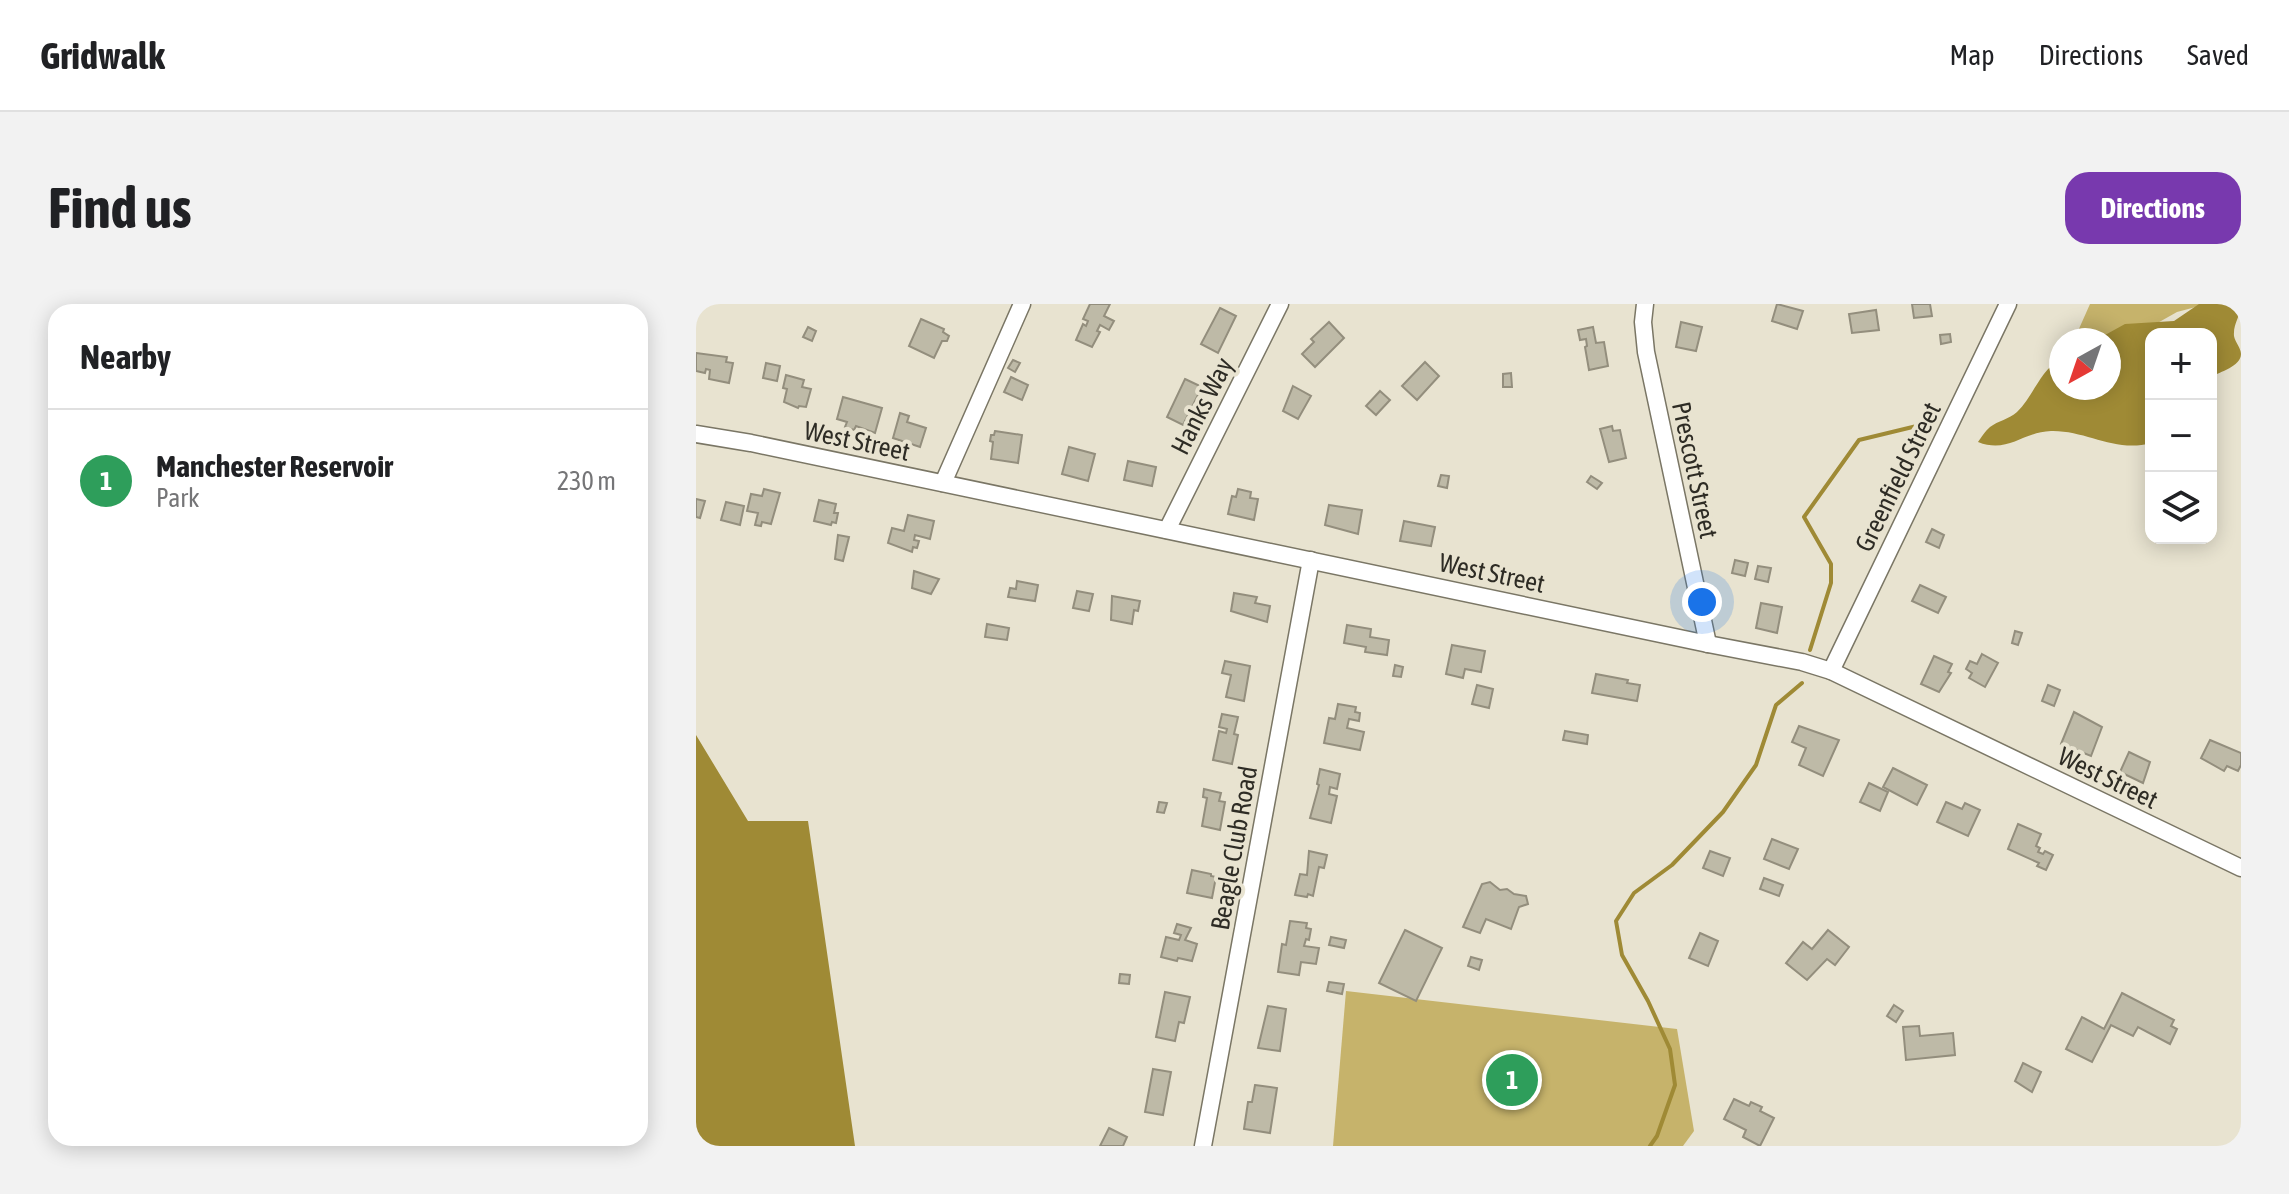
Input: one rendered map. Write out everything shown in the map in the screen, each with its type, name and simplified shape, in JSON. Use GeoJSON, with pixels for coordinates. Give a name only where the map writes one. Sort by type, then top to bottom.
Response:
{"type":"FeatureCollection","features":[{"type":"Feature","properties":{"kind":"street"},"geometry":{"type":"LineString","coordinates":[[943,483],[1022,304]]}},
{"type":"Feature","properties":{"kind":"street","name":"Hanks Way"},"geometry":{"type":"LineString","coordinates":[[1167,530],[1280,304]]}},
{"type":"Feature","properties":{"kind":"street","name":"Prescott Street"},"geometry":{"type":"LineString","coordinates":[[1645,304],[1646,352],[1708,644]]}},
{"type":"Feature","properties":{"kind":"street","name":"Greenfield Street"},"geometry":{"type":"LineString","coordinates":[[1831,671],[2008,304]]}},
{"type":"Feature","properties":{"kind":"street","name":"West Street"},"geometry":{"type":"LineString","coordinates":[[696,434],[1791,659],[1831,671],[2241,868]]}},
{"type":"Feature","properties":{"kind":"street","name":"Beagle Club Road"},"geometry":{"type":"LineString","coordinates":[[1203,1146],[1311,560]]}},
{"type":"Feature","properties":{"kind":"shaded area"},"geometry":{"type":"Polygon","coordinates":[[[2090,304],[2207,304],[2177,312],[2138,334],[2121,338],[2121,328],[2079,328],[2090,304]]]}},
{"type":"Feature","properties":{"kind":"shaded area"},"geometry":{"type":"Polygon","coordinates":[[[2199,304],[2241,304],[2234,331],[2240,358],[2217,374],[2217,328],[2145,328],[2145,444],[2125,445],[2051,431],[2007,444],[1978,442],[1990,427],[2017,412],[2049,368],[2049,400],[2121,400],[2121,328],[2118,328],[2125,324],[2174,321],[2199,304]]]}},
{"type":"Feature","properties":{"kind":"shaded area"},"geometry":{"type":"Polygon","coordinates":[[[696,735],[748,821],[808,821],[855,1146],[696,1146],[696,735]]]}},
{"type":"Feature","properties":{"kind":"shaded area"},"geometry":{"type":"Polygon","coordinates":[[[1346,991],[1677,1029],[1694,1131],[1683,1146],[1333,1146],[1346,991]]]}},
{"type":"Feature","properties":{"kind":"building"},"geometry":{"type":"Polygon","coordinates":[[[1090,304],[1110,304],[1104,316],[1114,321],[1109,330],[1100,325],[1092,347],[1076,340],[1083,324],[1086,326],[1088,321],[1083,319],[1090,304]]]}},
{"type":"Feature","properties":{"kind":"building"},"geometry":{"type":"Polygon","coordinates":[[[1777,304],[1803,311],[1797,329],[1772,321],[1777,304]]]}},
{"type":"Feature","properties":{"kind":"building"},"geometry":{"type":"Polygon","coordinates":[[[1912,304],[1930,304],[1932,316],[1914,318],[1912,304]]]}},
{"type":"Feature","properties":{"kind":"building"},"geometry":{"type":"Polygon","coordinates":[[[1220,308],[1236,316],[1218,353],[1201,344],[1220,308]]]}},
{"type":"Feature","properties":{"kind":"building"},"geometry":{"type":"Polygon","coordinates":[[[1876,310],[1879,330],[1852,333],[1849,314],[1876,310]]]}},
{"type":"Feature","properties":{"kind":"building"},"geometry":{"type":"Polygon","coordinates":[[[921,319],[944,329],[943,332],[949,336],[947,341],[942,341],[934,358],[909,346],[921,319]]]}},
{"type":"Feature","properties":{"kind":"building"},"geometry":{"type":"Polygon","coordinates":[[[1329,322],[1344,338],[1315,367],[1302,354],[1314,342],[1311,339],[1329,322]]]}},
{"type":"Feature","properties":{"kind":"building"},"geometry":{"type":"Polygon","coordinates":[[[1681,322],[1702,327],[1696,351],[1676,347],[1681,322]]]}},
{"type":"Feature","properties":{"kind":"building"},"geometry":{"type":"Polygon","coordinates":[[[808,327],[816,331],[812,341],[803,337],[808,327]]]}},
{"type":"Feature","properties":{"kind":"building"},"geometry":{"type":"Polygon","coordinates":[[[1593,327],[1596,343],[1604,342],[1608,366],[1589,370],[1586,339],[1580,340],[1578,330],[1593,327]]]}},
{"type":"Feature","properties":{"kind":"building"},"geometry":{"type":"Polygon","coordinates":[[[1950,334],[1951,342],[1941,344],[1940,335],[1950,334]]]}},
{"type":"Feature","properties":{"kind":"building"},"geometry":{"type":"Polygon","coordinates":[[[696,353],[727,357],[726,362],[733,363],[729,383],[709,379],[710,370],[706,369],[705,373],[696,371],[696,353]]]}},
{"type":"Feature","properties":{"kind":"building"},"geometry":{"type":"Polygon","coordinates":[[[1013,360],[1020,363],[1015,372],[1008,368],[1013,360]]]}},
{"type":"Feature","properties":{"kind":"building"},"geometry":{"type":"Polygon","coordinates":[[[1425,362],[1439,376],[1417,400],[1402,386],[1425,362]]]}},
{"type":"Feature","properties":{"kind":"building"},"geometry":{"type":"Polygon","coordinates":[[[766,363],[780,366],[777,381],[763,378],[766,363]]]}},
{"type":"Feature","properties":{"kind":"building"},"geometry":{"type":"Polygon","coordinates":[[[1511,373],[1512,387],[1503,387],[1503,374],[1511,373]]]}},
{"type":"Feature","properties":{"kind":"building"},"geometry":{"type":"Polygon","coordinates":[[[786,375],[804,380],[802,387],[811,389],[806,407],[798,408],[784,402],[786,375]]]}},
{"type":"Feature","properties":{"kind":"building"},"geometry":{"type":"Polygon","coordinates":[[[1011,377],[1028,385],[1022,400],[1004,392],[1011,377]]]}},
{"type":"Feature","properties":{"kind":"building"},"geometry":{"type":"Polygon","coordinates":[[[1185,379],[1202,387],[1183,425],[1167,417],[1185,379]]]}},
{"type":"Feature","properties":{"kind":"building"},"geometry":{"type":"Polygon","coordinates":[[[1293,386],[1311,396],[1298,419],[1283,411],[1293,386]]]}},
{"type":"Feature","properties":{"kind":"building"},"geometry":{"type":"Polygon","coordinates":[[[1380,391],[1390,400],[1376,415],[1366,406],[1380,391]]]}},
{"type":"Feature","properties":{"kind":"building"},"geometry":{"type":"Polygon","coordinates":[[[843,397],[882,408],[875,433],[856,426],[854,430],[845,427],[847,422],[837,419],[843,397]]]}},
{"type":"Feature","properties":{"kind":"building"},"geometry":{"type":"Polygon","coordinates":[[[900,413],[909,416],[907,422],[926,428],[920,447],[893,438],[900,413]]]}},
{"type":"Feature","properties":{"kind":"building"},"geometry":{"type":"Polygon","coordinates":[[[1612,426],[1613,431],[1620,430],[1626,458],[1609,462],[1600,429],[1612,426]]]}},
{"type":"Feature","properties":{"kind":"building"},"geometry":{"type":"Polygon","coordinates":[[[995,431],[1022,435],[1018,463],[991,459],[993,442],[990,441],[995,431]]]}},
{"type":"Feature","properties":{"kind":"building"},"geometry":{"type":"Polygon","coordinates":[[[1069,447],[1095,454],[1088,481],[1062,474],[1069,447]]]}},
{"type":"Feature","properties":{"kind":"building"},"geometry":{"type":"Polygon","coordinates":[[[1128,461],[1156,467],[1152,486],[1124,480],[1128,461]]]}},
{"type":"Feature","properties":{"kind":"building"},"geometry":{"type":"Polygon","coordinates":[[[1441,475],[1449,476],[1447,488],[1438,486],[1441,475]]]}},
{"type":"Feature","properties":{"kind":"building"},"geometry":{"type":"Polygon","coordinates":[[[1591,476],[1602,483],[1597,489],[1587,482],[1591,476]]]}},
{"type":"Feature","properties":{"kind":"building"},"geometry":{"type":"Polygon","coordinates":[[[764,489],[780,493],[771,524],[762,522],[761,526],[755,525],[758,513],[747,511],[751,494],[762,496],[764,489]]]}},
{"type":"Feature","properties":{"kind":"building"},"geometry":{"type":"Polygon","coordinates":[[[1238,489],[1251,492],[1250,498],[1258,499],[1254,520],[1228,514],[1232,496],[1236,497],[1238,489]]]}},
{"type":"Feature","properties":{"kind":"building"},"geometry":{"type":"Polygon","coordinates":[[[696,499],[705,501],[700,518],[696,517],[696,499]]]}},
{"type":"Feature","properties":{"kind":"building"},"geometry":{"type":"Polygon","coordinates":[[[819,500],[836,504],[836,523],[832,522],[831,525],[814,521],[819,500]]]}},
{"type":"Feature","properties":{"kind":"building"},"geometry":{"type":"Polygon","coordinates":[[[726,502],[744,506],[740,525],[721,520],[726,502]]]}},
{"type":"Feature","properties":{"kind":"building"},"geometry":{"type":"Polygon","coordinates":[[[1329,505],[1362,510],[1358,534],[1325,525],[1329,505]]]}},
{"type":"Feature","properties":{"kind":"building"},"geometry":{"type":"Polygon","coordinates":[[[908,515],[934,521],[930,539],[915,535],[914,540],[919,541],[912,552],[888,543],[892,528],[904,531],[908,515]]]}},
{"type":"Feature","properties":{"kind":"building"},"geometry":{"type":"Polygon","coordinates":[[[1404,521],[1435,527],[1431,546],[1400,541],[1404,521]]]}},
{"type":"Feature","properties":{"kind":"building"},"geometry":{"type":"Polygon","coordinates":[[[1932,529],[1944,535],[1939,548],[1926,542],[1932,529]]]}},
{"type":"Feature","properties":{"kind":"building"},"geometry":{"type":"Polygon","coordinates":[[[838,535],[849,537],[843,561],[835,559],[838,535]]]}},
{"type":"Feature","properties":{"kind":"building"},"geometry":{"type":"Polygon","coordinates":[[[1735,560],[1748,563],[1745,576],[1732,573],[1735,560]]]}},
{"type":"Feature","properties":{"kind":"building"},"geometry":{"type":"Polygon","coordinates":[[[1758,566],[1771,568],[1768,582],[1755,579],[1758,566]]]}},
{"type":"Feature","properties":{"kind":"building"},"geometry":{"type":"Polygon","coordinates":[[[914,571],[939,579],[931,594],[912,588],[914,571]]]}},
{"type":"Feature","properties":{"kind":"building"},"geometry":{"type":"Polygon","coordinates":[[[1017,581],[1038,585],[1035,601],[1008,597],[1010,588],[1016,589],[1017,581]]]}},
{"type":"Feature","properties":{"kind":"building"},"geometry":{"type":"Polygon","coordinates":[[[1920,585],[1946,597],[1938,613],[1912,601],[1920,585]]]}},
{"type":"Feature","properties":{"kind":"building"},"geometry":{"type":"Polygon","coordinates":[[[1077,591],[1093,594],[1089,611],[1073,608],[1077,591]]]}},
{"type":"Feature","properties":{"kind":"building"},"geometry":{"type":"Polygon","coordinates":[[[1234,593],[1257,597],[1255,603],[1270,606],[1267,622],[1231,611],[1234,593]]]}},
{"type":"Feature","properties":{"kind":"building"},"geometry":{"type":"Polygon","coordinates":[[[1112,596],[1140,601],[1138,611],[1134,610],[1132,624],[1111,620],[1112,596]]]}},
{"type":"Feature","properties":{"kind":"building"},"geometry":{"type":"Polygon","coordinates":[[[1761,603],[1782,607],[1777,633],[1756,628],[1761,603]]]}},
{"type":"Feature","properties":{"kind":"building"},"geometry":{"type":"Polygon","coordinates":[[[987,624],[1009,628],[1007,640],[985,637],[987,624]]]}},
{"type":"Feature","properties":{"kind":"building"},"geometry":{"type":"Polygon","coordinates":[[[1347,625],[1371,629],[1370,637],[1389,640],[1387,655],[1365,652],[1366,647],[1344,643],[1347,625]]]}},
{"type":"Feature","properties":{"kind":"building"},"geometry":{"type":"Polygon","coordinates":[[[2015,631],[2022,633],[2018,645],[2012,643],[2015,631]]]}},
{"type":"Feature","properties":{"kind":"building"},"geometry":{"type":"Polygon","coordinates":[[[1452,645],[1485,651],[1481,672],[1465,669],[1463,678],[1446,674],[1452,645]]]}},
{"type":"Feature","properties":{"kind":"building"},"geometry":{"type":"Polygon","coordinates":[[[1982,654],[1998,663],[1985,687],[1969,678],[1972,673],[1966,669],[1970,661],[1977,664],[1982,654]]]}},
{"type":"Feature","properties":{"kind":"building"},"geometry":{"type":"Polygon","coordinates":[[[1934,656],[1952,664],[1948,672],[1951,673],[1939,692],[1921,684],[1934,656]]]}},
{"type":"Feature","properties":{"kind":"building"},"geometry":{"type":"Polygon","coordinates":[[[1225,661],[1250,666],[1244,701],[1226,697],[1231,675],[1222,673],[1225,661]]]}},
{"type":"Feature","properties":{"kind":"building"},"geometry":{"type":"Polygon","coordinates":[[[1395,665],[1403,667],[1401,677],[1393,676],[1395,665]]]}},
{"type":"Feature","properties":{"kind":"building"},"geometry":{"type":"Polygon","coordinates":[[[1596,674],[1640,685],[1637,701],[1592,693],[1596,674]]]}},
{"type":"Feature","properties":{"kind":"building"},"geometry":{"type":"Polygon","coordinates":[[[1477,685],[1493,689],[1489,708],[1472,704],[1477,685]]]}},
{"type":"Feature","properties":{"kind":"building"},"geometry":{"type":"Polygon","coordinates":[[[2048,685],[2060,690],[2054,706],[2042,701],[2048,685]]]}},
{"type":"Feature","properties":{"kind":"building"},"geometry":{"type":"Polygon","coordinates":[[[1338,704],[1356,707],[1355,712],[1360,713],[1359,721],[1349,719],[1347,728],[1364,732],[1360,750],[1324,743],[1329,718],[1335,719],[1338,704]]]}},
{"type":"Feature","properties":{"kind":"building"},"geometry":{"type":"Polygon","coordinates":[[[2074,712],[2102,727],[2091,756],[2061,744],[2074,712]]]}},
{"type":"Feature","properties":{"kind":"building"},"geometry":{"type":"Polygon","coordinates":[[[1222,714],[1238,717],[1232,764],[1213,760],[1219,731],[1226,733],[1227,729],[1219,727],[1222,714]]]}},
{"type":"Feature","properties":{"kind":"building"},"geometry":{"type":"Polygon","coordinates":[[[1799,726],[1839,740],[1823,776],[1799,765],[1806,748],[1792,742],[1799,726]]]}},
{"type":"Feature","properties":{"kind":"building"},"geometry":{"type":"Polygon","coordinates":[[[1565,731],[1588,735],[1587,744],[1563,740],[1565,731]]]}},
{"type":"Feature","properties":{"kind":"building"},"geometry":{"type":"Polygon","coordinates":[[[2210,740],[2241,753],[2238,771],[2227,766],[2224,771],[2201,758],[2210,740]]]}},
{"type":"Feature","properties":{"kind":"building"},"geometry":{"type":"Polygon","coordinates":[[[2129,752],[2150,762],[2143,783],[2120,772],[2129,752]]]}},
{"type":"Feature","properties":{"kind":"building"},"geometry":{"type":"Polygon","coordinates":[[[1893,768],[1927,785],[1917,805],[1883,787],[1893,768]]]}},
{"type":"Feature","properties":{"kind":"building"},"geometry":{"type":"Polygon","coordinates":[[[1320,769],[1340,774],[1337,789],[1330,787],[1329,794],[1337,796],[1331,823],[1310,818],[1320,769]]]}},
{"type":"Feature","properties":{"kind":"building"},"geometry":{"type":"Polygon","coordinates":[[[1869,783],[1888,792],[1880,811],[1860,802],[1869,783]]]}},
{"type":"Feature","properties":{"kind":"building"},"geometry":{"type":"Polygon","coordinates":[[[1204,789],[1221,793],[1219,801],[1225,802],[1220,830],[1202,826],[1207,798],[1203,797],[1204,789]]]}},
{"type":"Feature","properties":{"kind":"building"},"geometry":{"type":"Polygon","coordinates":[[[1159,802],[1167,803],[1164,813],[1157,812],[1159,802]]]}},
{"type":"Feature","properties":{"kind":"building"},"geometry":{"type":"Polygon","coordinates":[[[1946,802],[1962,809],[1965,803],[1980,810],[1968,836],[1937,822],[1946,802]]]}},
{"type":"Feature","properties":{"kind":"building"},"geometry":{"type":"Polygon","coordinates":[[[2018,824],[2041,834],[2036,846],[2040,848],[2038,852],[2053,855],[2046,870],[2037,866],[2039,863],[2008,849],[2018,824]]]}},
{"type":"Feature","properties":{"kind":"building"},"geometry":{"type":"Polygon","coordinates":[[[1772,839],[1798,849],[1789,869],[1764,859],[1772,839]]]}},
{"type":"Feature","properties":{"kind":"building"},"geometry":{"type":"Polygon","coordinates":[[[1309,851],[1327,855],[1324,868],[1319,867],[1313,896],[1295,895],[1300,874],[1307,875],[1309,851]]]}},
{"type":"Feature","properties":{"kind":"building"},"geometry":{"type":"Polygon","coordinates":[[[1710,851],[1730,858],[1723,876],[1703,868],[1710,851]]]}},
{"type":"Feature","properties":{"kind":"building"},"geometry":{"type":"Polygon","coordinates":[[[1192,870],[1216,877],[1212,898],[1187,893],[1192,870]]]}},
{"type":"Feature","properties":{"kind":"building"},"geometry":{"type":"Polygon","coordinates":[[[1764,878],[1783,885],[1779,896],[1760,889],[1764,878]]]}},
{"type":"Feature","properties":{"kind":"building"},"geometry":{"type":"Polygon","coordinates":[[[1490,882],[1500,890],[1507,889],[1526,896],[1528,904],[1519,907],[1511,929],[1486,919],[1480,933],[1463,927],[1482,884],[1490,882]]]}},
{"type":"Feature","properties":{"kind":"building"},"geometry":{"type":"Polygon","coordinates":[[[1290,921],[1307,923],[1306,928],[1311,929],[1304,946],[1319,948],[1316,964],[1301,962],[1299,975],[1278,972],[1282,944],[1286,945],[1290,921]]]}},
{"type":"Feature","properties":{"kind":"building"},"geometry":{"type":"Polygon","coordinates":[[[1177,924],[1191,928],[1185,940],[1197,944],[1192,961],[1161,957],[1166,937],[1179,940],[1181,935],[1174,933],[1177,924]]]}},
{"type":"Feature","properties":{"kind":"building"},"geometry":{"type":"Polygon","coordinates":[[[1405,930],[1442,948],[1416,1001],[1379,983],[1405,930]]]}},
{"type":"Feature","properties":{"kind":"building"},"geometry":{"type":"Polygon","coordinates":[[[1828,930],[1849,947],[1835,965],[1827,959],[1807,980],[1786,963],[1803,942],[1812,949],[1828,930]]]}},
{"type":"Feature","properties":{"kind":"building"},"geometry":{"type":"Polygon","coordinates":[[[1700,933],[1718,941],[1708,966],[1689,958],[1700,933]]]}},
{"type":"Feature","properties":{"kind":"building"},"geometry":{"type":"Polygon","coordinates":[[[1331,937],[1346,940],[1344,948],[1329,945],[1331,937]]]}},
{"type":"Feature","properties":{"kind":"building"},"geometry":{"type":"Polygon","coordinates":[[[1471,957],[1482,960],[1479,970],[1468,966],[1471,957]]]}},
{"type":"Feature","properties":{"kind":"building"},"geometry":{"type":"Polygon","coordinates":[[[1120,974],[1130,975],[1129,984],[1119,983],[1120,974]]]}},
{"type":"Feature","properties":{"kind":"building"},"geometry":{"type":"Polygon","coordinates":[[[1329,982],[1344,984],[1342,994],[1327,991],[1329,982]]]}},
{"type":"Feature","properties":{"kind":"building"},"geometry":{"type":"Polygon","coordinates":[[[1165,992],[1190,997],[1184,1023],[1179,1022],[1175,1041],[1156,1037],[1165,992]]]}},
{"type":"Feature","properties":{"kind":"building"},"geometry":{"type":"Polygon","coordinates":[[[2122,993],[2174,1020],[2171,1026],[2177,1029],[2170,1044],[2138,1027],[2133,1036],[2111,1025],[2092,1062],[2066,1049],[2082,1017],[2104,1029],[2122,993]]]}},
{"type":"Feature","properties":{"kind":"building"},"geometry":{"type":"Polygon","coordinates":[[[1894,1005],[1903,1011],[1896,1022],[1887,1016],[1894,1005]]]}},
{"type":"Feature","properties":{"kind":"building"},"geometry":{"type":"Polygon","coordinates":[[[1268,1006],[1286,1009],[1280,1051],[1258,1048],[1268,1006]]]}},
{"type":"Feature","properties":{"kind":"building"},"geometry":{"type":"Polygon","coordinates":[[[1919,1026],[1920,1036],[1953,1033],[1955,1055],[1906,1060],[1903,1027],[1919,1026]]]}},
{"type":"Feature","properties":{"kind":"building"},"geometry":{"type":"Polygon","coordinates":[[[2023,1063],[2041,1072],[2032,1092],[2015,1081],[2023,1063]]]}},
{"type":"Feature","properties":{"kind":"building"},"geometry":{"type":"Polygon","coordinates":[[[1153,1069],[1171,1072],[1163,1115],[1145,1112],[1153,1069]]]}},
{"type":"Feature","properties":{"kind":"building"},"geometry":{"type":"Polygon","coordinates":[[[1255,1085],[1277,1088],[1270,1133],[1244,1129],[1248,1102],[1252,1102],[1255,1085]]]}},
{"type":"Feature","properties":{"kind":"building"},"geometry":{"type":"Polygon","coordinates":[[[1734,1099],[1749,1106],[1751,1102],[1762,1107],[1760,1111],[1774,1118],[1760,1146],[1743,1137],[1746,1130],[1724,1119],[1734,1099]]]}},
{"type":"Feature","properties":{"kind":"building"},"geometry":{"type":"Polygon","coordinates":[[[1109,1128],[1127,1137],[1123,1146],[1100,1146],[1109,1128]]]}},
{"type":"Feature","properties":{"kind":"waterway"},"geometry":{"type":"LineString","coordinates":[[1810,650],[1831,583],[1831,564],[1804,517],[1859,440],[1925,424]]}},
{"type":"Feature","properties":{"kind":"waterway"},"geometry":{"type":"LineString","coordinates":[[1650,1146],[1657,1136],[1675,1085],[1670,1049],[1622,955],[1616,921],[1634,893],[1672,865],[1723,812],[1756,765],[1776,705],[1802,683]]}},
{"type":"Feature","properties":{"kind":"place","name":"Manchester Reservoir"},"geometry":{"type":"Point","coordinates":[1512,1080]}}]}
